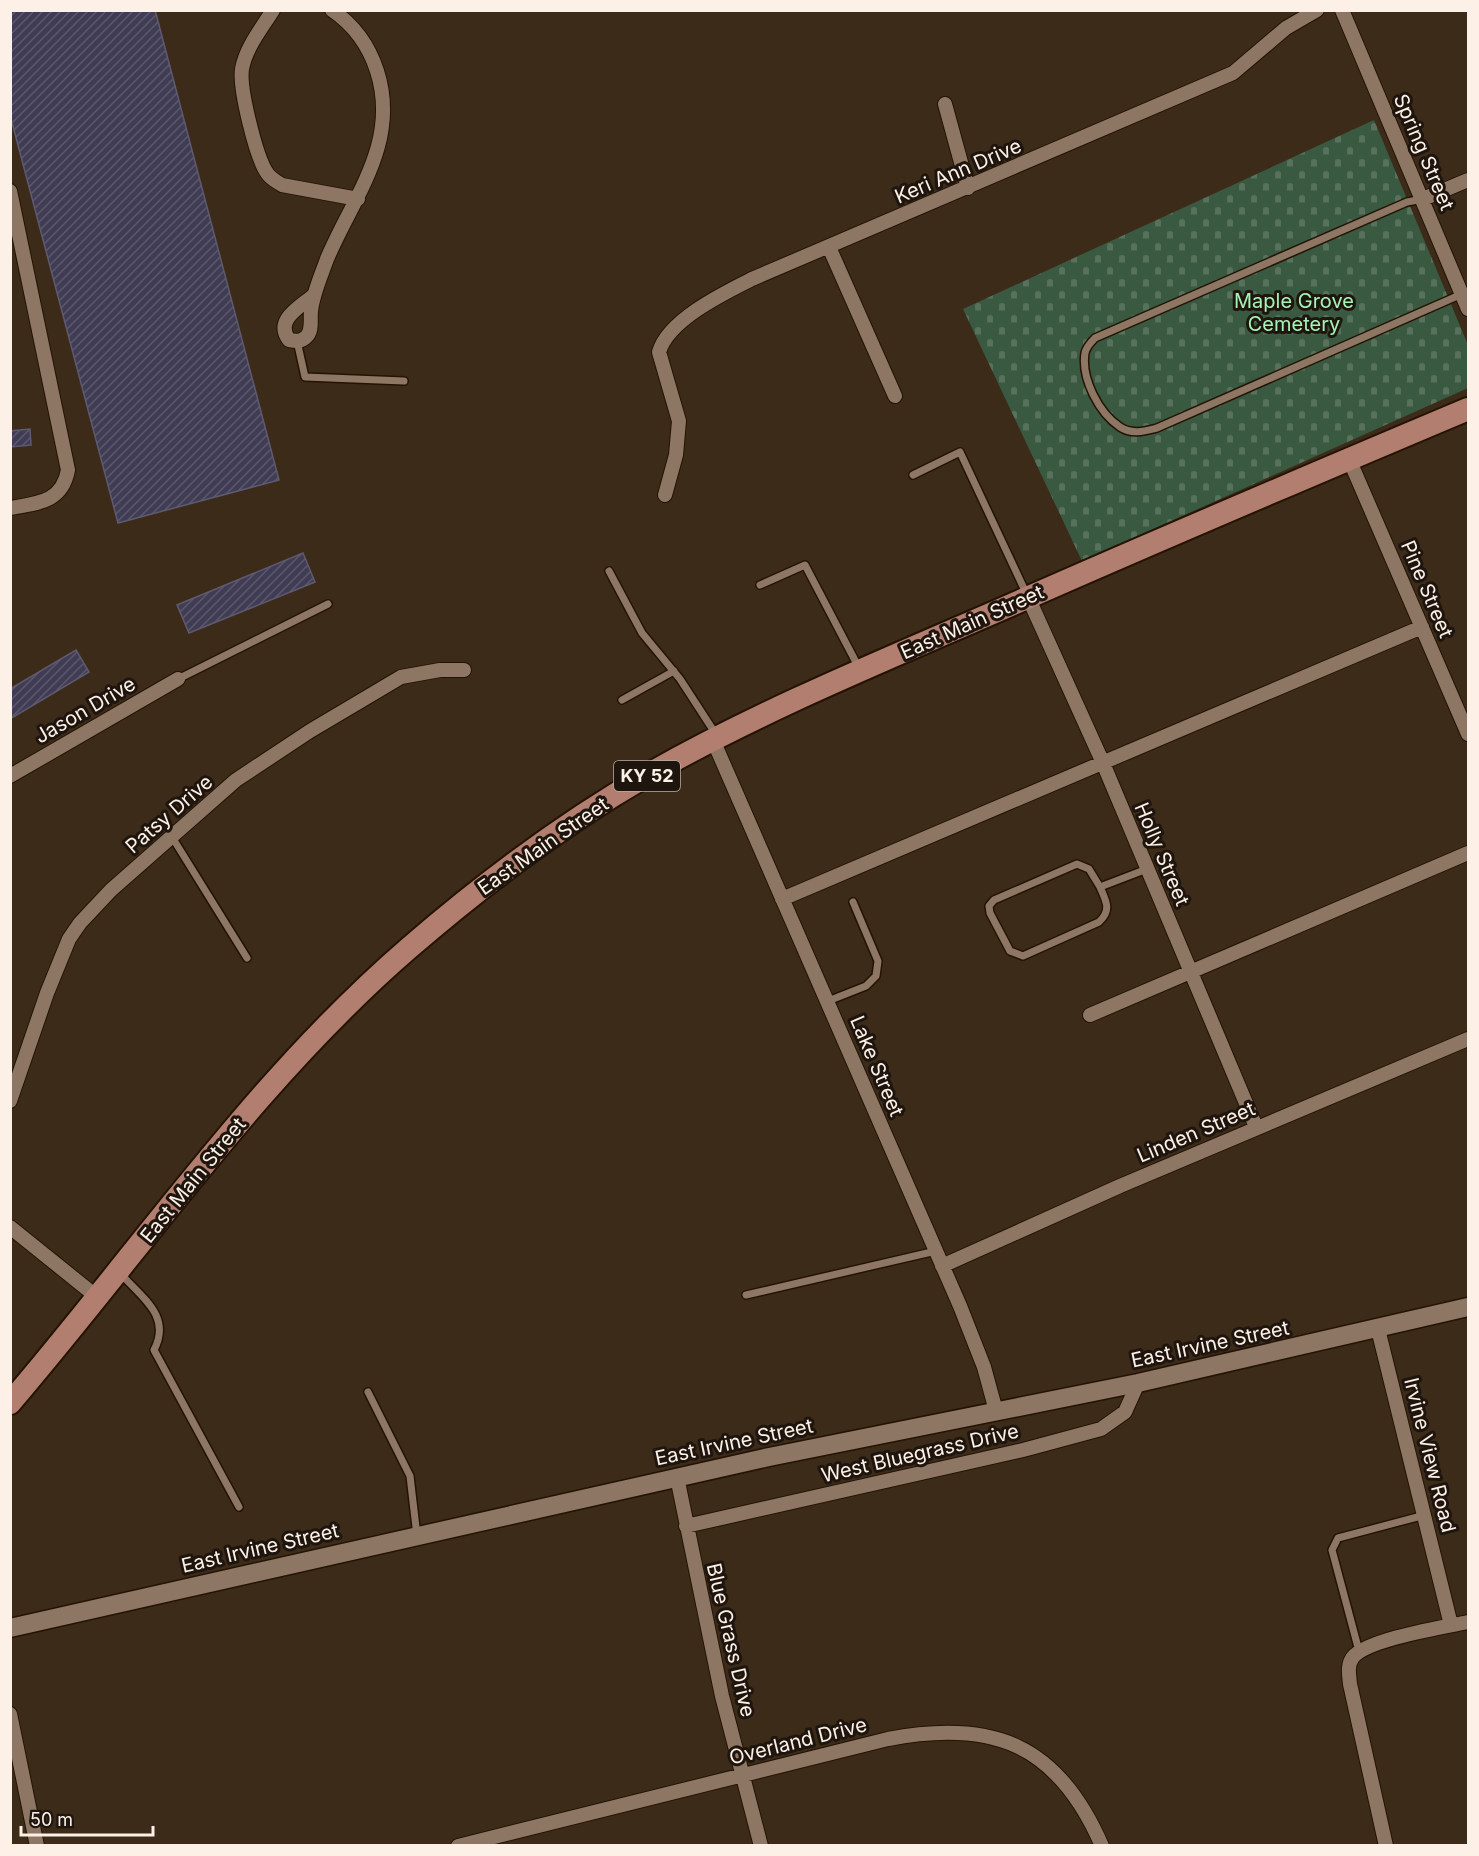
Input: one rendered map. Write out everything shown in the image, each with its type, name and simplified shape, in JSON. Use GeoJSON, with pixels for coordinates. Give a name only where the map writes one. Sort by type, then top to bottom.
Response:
{"type":"FeatureCollection","features":[{"type":"Feature","properties":{"kind":"main road","name":"East Main Street"},"geometry":{"type":"LineString","coordinates":[[10,1403],[275,1081],[335,1017],[406,950],[492,880],[579,818],[652,773],[715,739],[860,670],[1468,409]]}},
{"type":"Feature","properties":{"kind":"street"},"geometry":{"type":"LineString","coordinates":[[273,10],[248,51],[242,69],[244,94],[262,163],[273,180],[282,185],[358,200]]}},
{"type":"Feature","properties":{"kind":"street"},"geometry":{"type":"LineString","coordinates":[[314,295],[288,316],[283,325],[284,334],[289,340],[297,341],[306,338],[310,331],[314,295],[328,258],[358,200],[381,143],[384,102],[374,62],[364,44],[354,28],[332,10]]}},
{"type":"Feature","properties":{"kind":"street","name":"Keri Ann Drive"},"geometry":{"type":"LineString","coordinates":[[665,495],[679,438],[679,421],[659,352],[662,341],[672,330],[734,288],[1233,73],[1286,28],[1317,10]]}},
{"type":"Feature","properties":{"kind":"street","name":"Spring Street"},"geometry":{"type":"LineString","coordinates":[[1342,10],[1468,309]]}},
{"type":"Feature","properties":{"kind":"street"},"geometry":{"type":"LineString","coordinates":[[945,104],[968,188]]}},
{"type":"Feature","properties":{"kind":"street"},"geometry":{"type":"LineString","coordinates":[[1423,199],[1468,180]]}},
{"type":"Feature","properties":{"kind":"street"},"geometry":{"type":"LineString","coordinates":[[10,191],[68,470],[61,491],[54,496],[10,508]]}},
{"type":"Feature","properties":{"kind":"street"},"geometry":{"type":"LineString","coordinates":[[829,247],[895,396]]}},
{"type":"Feature","properties":{"kind":"street","name":"Pine Street"},"geometry":{"type":"LineString","coordinates":[[1349,459],[1468,734]]}},
{"type":"Feature","properties":{"kind":"street","name":"Holly Street"},"geometry":{"type":"LineString","coordinates":[[1028,597],[1103,763],[1256,1127]]}},
{"type":"Feature","properties":{"kind":"street"},"geometry":{"type":"LineString","coordinates":[[782,899],[1422,627]]}},
{"type":"Feature","properties":{"kind":"street","name":"Patsy Drive"},"geometry":{"type":"LineString","coordinates":[[10,1101],[47,993],[69,939],[94,906],[260,763],[381,687],[422,672],[464,670]]}},
{"type":"Feature","properties":{"kind":"street","name":"Jason Drive"},"geometry":{"type":"LineString","coordinates":[[10,776],[178,679]]}},
{"type":"Feature","properties":{"kind":"street","name":"Lake Street"},"geometry":{"type":"LineString","coordinates":[[715,739],[782,899],[936,1251],[984,1367],[996,1411]]}},
{"type":"Feature","properties":{"kind":"street"},"geometry":{"type":"LineString","coordinates":[[1090,1015],[1468,852]]}},
{"type":"Feature","properties":{"kind":"street","name":"Linden Street"},"geometry":{"type":"LineString","coordinates":[[942,1266],[1256,1127],[1468,1039]]}},
{"type":"Feature","properties":{"kind":"street"},"geometry":{"type":"LineString","coordinates":[[10,1227],[97,1297]]}},
{"type":"Feature","properties":{"kind":"street","name":"East Irvine Street"},"geometry":{"type":"LineString","coordinates":[[10,1628],[677,1477],[1138,1383],[1468,1307]]}},
{"type":"Feature","properties":{"kind":"street","name":"Irvine View Road"},"geometry":{"type":"LineString","coordinates":[[1378,1329],[1451,1625]]}},
{"type":"Feature","properties":{"kind":"street","name":"West Bluegrass Drive"},"geometry":{"type":"LineString","coordinates":[[687,1526],[1023,1450],[1101,1429],[1125,1412],[1138,1383]]}},
{"type":"Feature","properties":{"kind":"street","name":"Blue Grass Drive"},"geometry":{"type":"LineString","coordinates":[[677,1477],[722,1696],[761,1845]]}},
{"type":"Feature","properties":{"kind":"street"},"geometry":{"type":"LineString","coordinates":[[1386,1845],[1350,1684],[1348,1670],[1352,1659],[1359,1651],[1372,1644],[1468,1622]]}},
{"type":"Feature","properties":{"kind":"street"},"geometry":{"type":"LineString","coordinates":[[10,1714],[37,1845]]}},
{"type":"Feature","properties":{"kind":"street","name":"Overland Drive"},"geometry":{"type":"LineString","coordinates":[[458,1845],[742,1774],[911,1735],[935,1732],[980,1734],[1021,1747],[1056,1773],[1084,1809],[1102,1845]]}},
{"type":"Feature","properties":{"kind":"lane"},"geometry":{"type":"LineString","coordinates":[[1423,199],[1407,202],[1095,338],[1085,351],[1085,368],[1090,388],[1104,410],[1121,428],[1138,432],[1157,428],[1462,294]]}},
{"type":"Feature","properties":{"kind":"lane"},"geometry":{"type":"LineString","coordinates":[[297,341],[305,377],[404,381]]}},
{"type":"Feature","properties":{"kind":"lane"},"geometry":{"type":"LineString","coordinates":[[913,475],[960,452],[1028,597]]}},
{"type":"Feature","properties":{"kind":"lane"},"geometry":{"type":"LineString","coordinates":[[760,585],[805,565],[860,670]]}},
{"type":"Feature","properties":{"kind":"lane"},"geometry":{"type":"LineString","coordinates":[[609,571],[642,633],[674,671],[715,739]]}},
{"type":"Feature","properties":{"kind":"lane"},"geometry":{"type":"LineString","coordinates":[[178,679],[328,603]]}},
{"type":"Feature","properties":{"kind":"lane"},"geometry":{"type":"LineString","coordinates":[[622,700],[674,671]]}},
{"type":"Feature","properties":{"kind":"lane"},"geometry":{"type":"LineString","coordinates":[[172,837],[247,958]]}},
{"type":"Feature","properties":{"kind":"lane"},"geometry":{"type":"LineString","coordinates":[[1077,864],[1089,869],[1100,887],[1108,908],[1107,915],[1099,922],[1023,956],[1010,951],[990,913],[989,906],[994,900],[1077,864]]}},
{"type":"Feature","properties":{"kind":"lane"},"geometry":{"type":"LineString","coordinates":[[1100,887],[1148,869]]}},
{"type":"Feature","properties":{"kind":"lane"},"geometry":{"type":"LineString","coordinates":[[828,1001],[866,986],[876,976],[878,961],[853,902]]}},
{"type":"Feature","properties":{"kind":"lane"},"geometry":{"type":"LineString","coordinates":[[746,1295],[936,1251]]}},
{"type":"Feature","properties":{"kind":"lane"},"geometry":{"type":"LineString","coordinates":[[119,1271],[159,1318],[162,1336],[154,1350],[239,1507]]}},
{"type":"Feature","properties":{"kind":"lane"},"geometry":{"type":"LineString","coordinates":[[368,1392],[410,1476],[417,1536]]}},
{"type":"Feature","properties":{"kind":"lane"},"geometry":{"type":"LineString","coordinates":[[1359,1651],[1332,1550],[1333,1545],[1338,1538],[1425,1515]]}},
{"type":"Feature","properties":{"kind":"green space","name":"Maple Grove Cemetery"},"geometry":{"type":"Polygon","coordinates":[[[1374,120],[1468,345],[1468,388],[1082,561],[963,309],[1374,120]]]}},
{"type":"Feature","properties":{"kind":"building"},"geometry":{"type":"Polygon","coordinates":[[[10,10],[155,10],[279,480],[118,523],[10,115],[10,10]]]}},
{"type":"Feature","properties":{"kind":"building"},"geometry":{"type":"Polygon","coordinates":[[[30,429],[31,445],[10,447],[10,431],[30,429]]]}},
{"type":"Feature","properties":{"kind":"building"},"geometry":{"type":"Polygon","coordinates":[[[303,553],[315,582],[189,633],[177,605],[303,553]]]}},
{"type":"Feature","properties":{"kind":"building"},"geometry":{"type":"Polygon","coordinates":[[[76,650],[89,672],[10,719],[10,689],[76,650]]]}}]}
